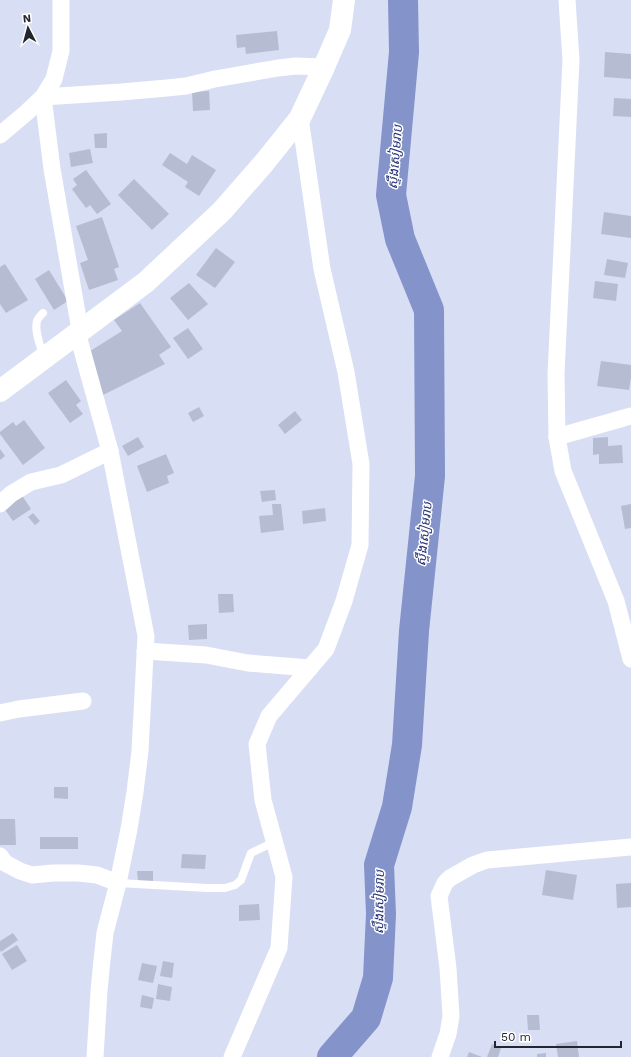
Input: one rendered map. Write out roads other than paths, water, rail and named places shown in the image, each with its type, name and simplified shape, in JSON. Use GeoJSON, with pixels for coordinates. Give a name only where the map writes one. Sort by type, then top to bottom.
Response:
{"type":"FeatureCollection","features":[{"type":"Feature","properties":{"kind":"street"},"geometry":{"type":"LineString","coordinates":[[0,135],[43,97],[54,79],[60,51],[61,0]]}},
{"type":"Feature","properties":{"kind":"street"},"geometry":{"type":"LineString","coordinates":[[0,391],[146,282],[222,211],[264,163],[300,118],[340,30],[344,0]]}},
{"type":"Feature","properties":{"kind":"street"},"geometry":{"type":"LineString","coordinates":[[567,0],[571,60],[556,374],[557,437],[563,471],[616,601],[631,660]]}},
{"type":"Feature","properties":{"kind":"street"},"geometry":{"type":"LineString","coordinates":[[43,97],[186,86],[222,78],[296,66],[324,68]]}},
{"type":"Feature","properties":{"kind":"street"},"geometry":{"type":"LineString","coordinates":[[43,97],[52,169],[79,331],[110,451],[146,636],[140,752],[129,829],[118,884],[105,933],[96,1022],[95,1057]]}},
{"type":"Feature","properties":{"kind":"street"},"geometry":{"type":"LineString","coordinates":[[232,1057],[278,948],[284,877],[263,800],[257,744],[269,716],[326,649],[344,601],[360,545],[361,464],[346,372],[322,269],[300,118]]}},
{"type":"Feature","properties":{"kind":"street"},"geometry":{"type":"LineString","coordinates":[[557,437],[631,416]]}},
{"type":"Feature","properties":{"kind":"street"},"geometry":{"type":"LineString","coordinates":[[0,504],[11,494],[31,482],[61,475],[110,451]]}},
{"type":"Feature","properties":{"kind":"street"},"geometry":{"type":"LineString","coordinates":[[145,651],[206,655],[248,663],[310,668]]}},
{"type":"Feature","properties":{"kind":"street"},"geometry":{"type":"LineString","coordinates":[[0,713],[19,709],[83,701]]}},
{"type":"Feature","properties":{"kind":"street"},"geometry":{"type":"LineString","coordinates":[[440,1057],[448,1034],[451,1016],[448,968],[439,896],[445,883],[462,870],[488,860],[631,847]]}},
{"type":"Feature","properties":{"kind":"street"},"geometry":{"type":"LineString","coordinates":[[2,861],[20,871],[32,875],[78,873],[97,875],[118,884]]}},
{"type":"Feature","properties":{"kind":"lane"},"geometry":{"type":"LineString","coordinates":[[43,313],[37,319],[36,325],[37,335],[44,358]]}},
{"type":"Feature","properties":{"kind":"lane"},"geometry":{"type":"LineString","coordinates":[[118,884],[225,888],[235,885],[241,880],[251,853],[274,842]]}},
{"type":"Feature","properties":{"kind":"waterway","name":"ស្ទឹងសៀមរាប"},"geometry":{"type":"LineString","coordinates":[[332,1057],[366,1018],[378,978],[381,914],[379,865],[397,807],[407,745],[414,631],[430,476],[429,310],[400,239],[391,195],[404,52],[403,0]]}}]}
